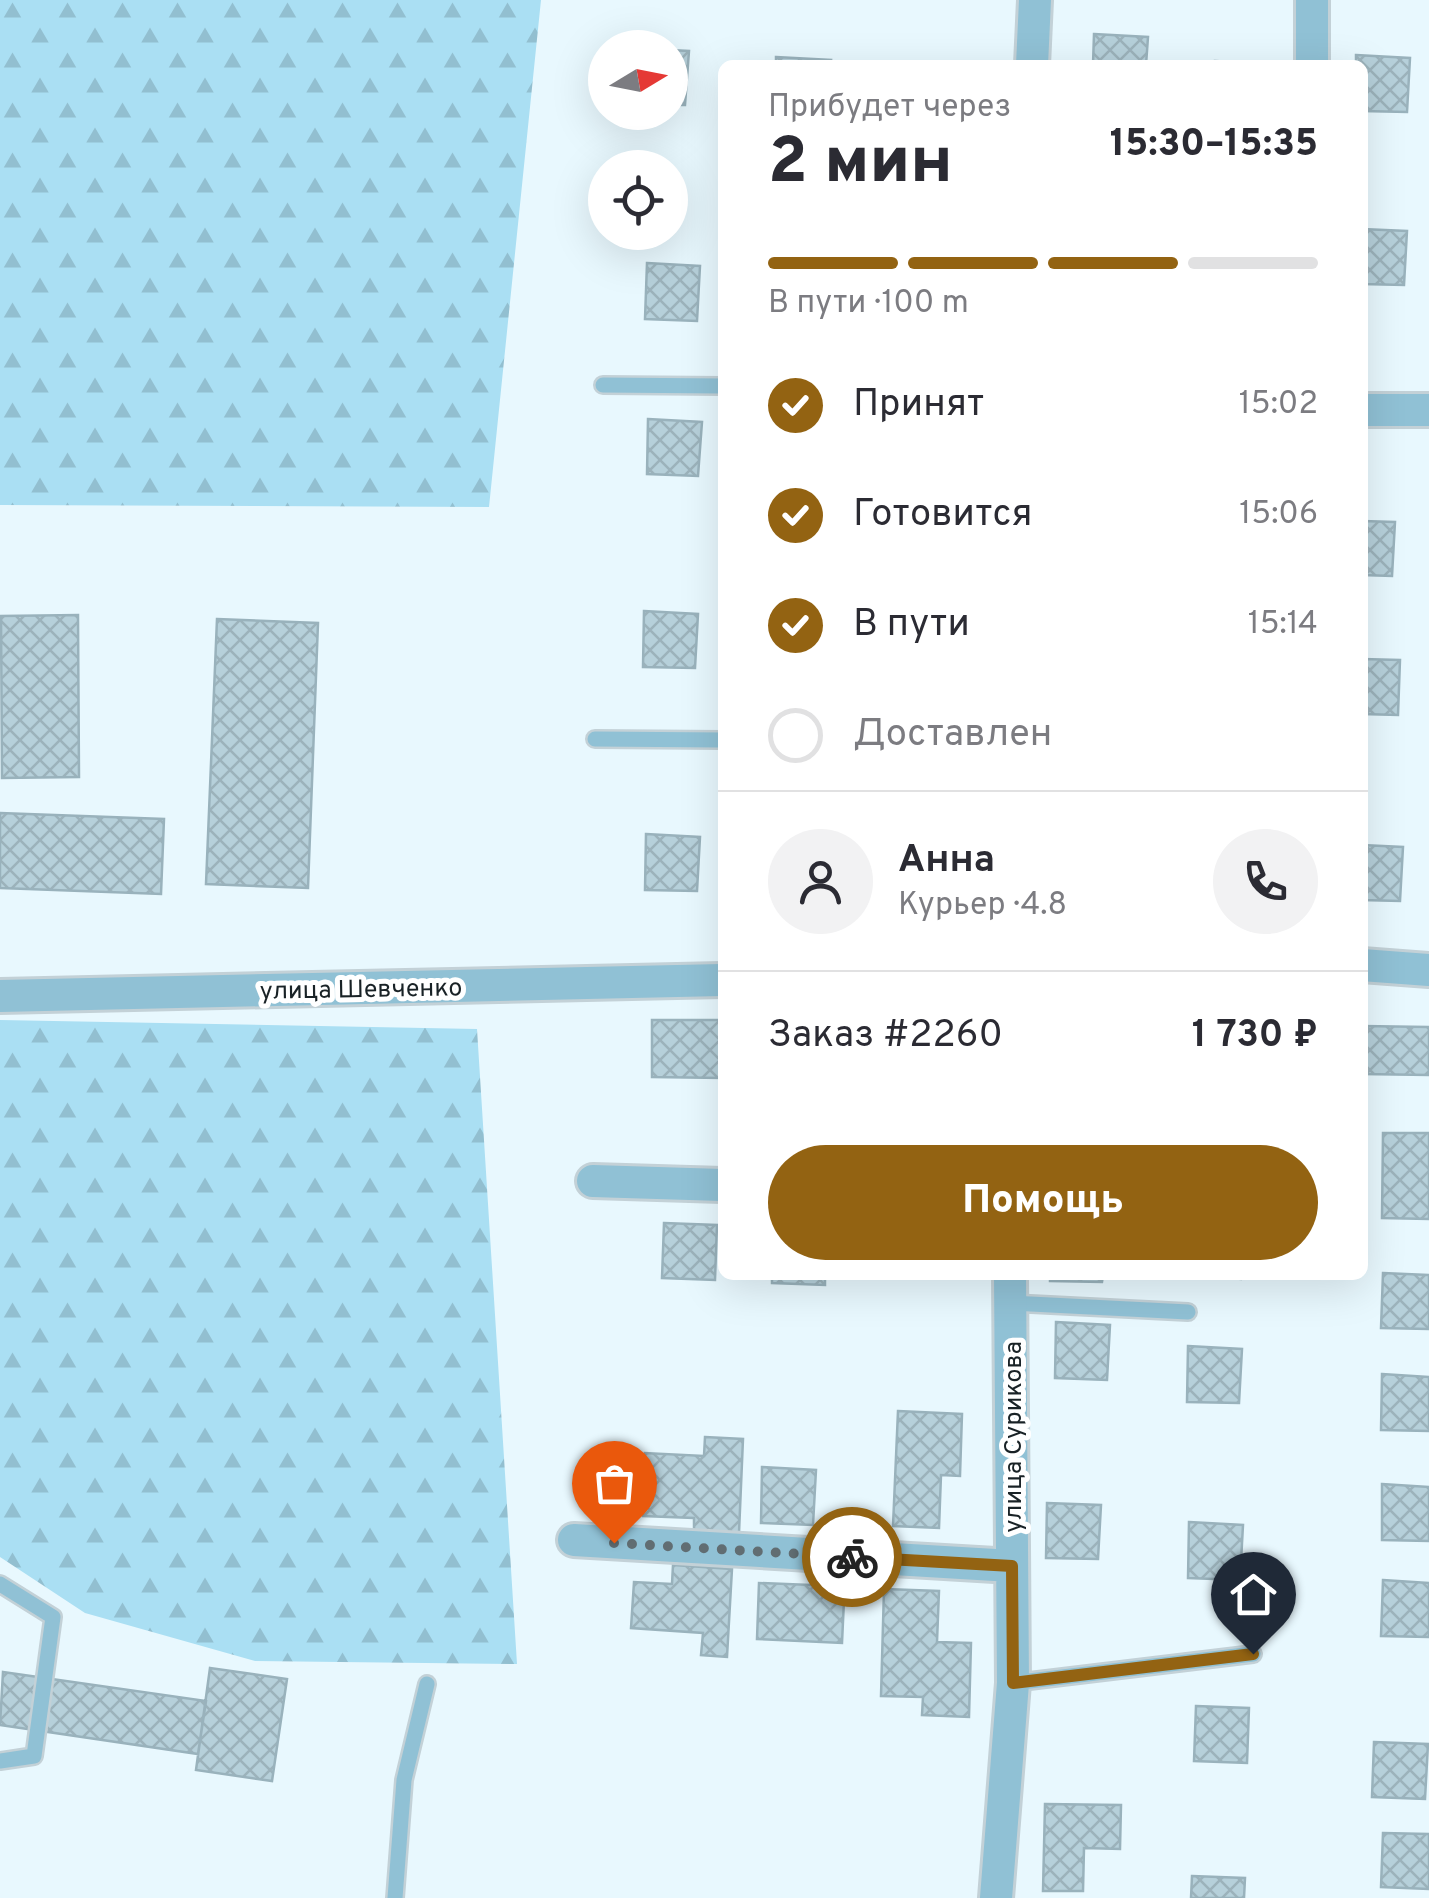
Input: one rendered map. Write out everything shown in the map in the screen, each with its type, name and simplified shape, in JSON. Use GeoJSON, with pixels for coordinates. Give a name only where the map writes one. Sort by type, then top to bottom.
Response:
{"type":"FeatureCollection","features":[{"type":"Feature","properties":{"kind":"street"},"geometry":{"type":"LineString","coordinates":[[1032,60],[1035,0]]}},
{"type":"Feature","properties":{"kind":"street"},"geometry":{"type":"LineString","coordinates":[[1312,0],[1312,60]]}},
{"type":"Feature","properties":{"kind":"street"},"geometry":{"type":"LineString","coordinates":[[1368,410],[1429,410]]}},
{"type":"Feature","properties":{"kind":"street"},"geometry":{"type":"LineString","coordinates":[[1368,966],[1429,970]]}},
{"type":"Feature","properties":{"kind":"street","name":"улица Шевченко"},"geometry":{"type":"LineString","coordinates":[[0,996],[718,980]]}},
{"type":"Feature","properties":{"kind":"street"},"geometry":{"type":"LineString","coordinates":[[593,1181],[718,1185]]}},
{"type":"Feature","properties":{"kind":"street","name":"улица Сурикова"},"geometry":{"type":"LineString","coordinates":[[996,1898],[1013,1683],[1010,1289]]}},
{"type":"Feature","properties":{"kind":"street"},"geometry":{"type":"LineString","coordinates":[[574,1540],[1012,1566]]}},
{"type":"Feature","properties":{"kind":"lane"},"geometry":{"type":"LineString","coordinates":[[603,385],[718,386]]}},
{"type":"Feature","properties":{"kind":"lane"},"geometry":{"type":"LineString","coordinates":[[595,739],[718,740]]}},
{"type":"Feature","properties":{"kind":"lane"},"geometry":{"type":"LineString","coordinates":[[1010,1289],[1188,1312]]}},
{"type":"Feature","properties":{"kind":"lane"},"geometry":{"type":"LineString","coordinates":[[0,1584],[53,1617],[34,1756],[0,1762]]}},
{"type":"Feature","properties":{"kind":"lane"},"geometry":{"type":"LineString","coordinates":[[1013,1683],[1253,1654]]}},
{"type":"Feature","properties":{"kind":"lane"},"geometry":{"type":"LineString","coordinates":[[394,1898],[404,1780],[427,1684]]}},
{"type":"Feature","properties":{"kind":"green space"},"geometry":{"type":"Polygon","coordinates":[[[0,0],[541,0],[489,507],[0,505],[0,0]]]}},
{"type":"Feature","properties":{"kind":"green space"},"geometry":{"type":"Polygon","coordinates":[[[0,1020],[477,1029],[517,1664],[255,1661],[85,1613],[0,1557],[0,1020]]]}},
{"type":"Feature","properties":{"kind":"building"},"geometry":{"type":"Polygon","coordinates":[[[1094,34],[1148,37],[1146,60],[1093,60],[1094,34]]]}},
{"type":"Feature","properties":{"kind":"building"},"geometry":{"type":"Polygon","coordinates":[[[1356,55],[1410,58],[1407,112],[1368,111],[1368,60],[1356,60],[1356,55]]]}},
{"type":"Feature","properties":{"kind":"building"},"geometry":{"type":"Polygon","coordinates":[[[776,57],[831,60],[776,60],[776,57]]]}},
{"type":"Feature","properties":{"kind":"building"},"geometry":{"type":"Polygon","coordinates":[[[1368,229],[1407,231],[1404,285],[1368,284],[1368,229]]]}},
{"type":"Feature","properties":{"kind":"building"},"geometry":{"type":"Polygon","coordinates":[[[647,263],[700,266],[697,321],[645,319],[647,263]]]}},
{"type":"Feature","properties":{"kind":"building"},"geometry":{"type":"Polygon","coordinates":[[[648,419],[702,422],[698,476],[647,474],[648,419]]]}},
{"type":"Feature","properties":{"kind":"building"},"geometry":{"type":"Polygon","coordinates":[[[1368,521],[1395,522],[1392,576],[1368,575],[1368,521]]]}},
{"type":"Feature","properties":{"kind":"building"},"geometry":{"type":"Polygon","coordinates":[[[644,611],[698,614],[695,668],[643,667],[644,611]]]}},
{"type":"Feature","properties":{"kind":"building"},"geometry":{"type":"Polygon","coordinates":[[[78,615],[79,777],[2,778],[1,616],[78,615]]]}},
{"type":"Feature","properties":{"kind":"building"},"geometry":{"type":"Polygon","coordinates":[[[217,619],[318,623],[308,888],[206,884],[217,619]]]}},
{"type":"Feature","properties":{"kind":"building"},"geometry":{"type":"Polygon","coordinates":[[[1368,659],[1400,660],[1398,715],[1368,714],[1368,659]]]}},
{"type":"Feature","properties":{"kind":"building"},"geometry":{"type":"Polygon","coordinates":[[[0,813],[164,819],[161,894],[0,888],[0,813]]]}},
{"type":"Feature","properties":{"kind":"building"},"geometry":{"type":"Polygon","coordinates":[[[646,834],[700,837],[697,891],[645,890],[646,834]]]}},
{"type":"Feature","properties":{"kind":"building"},"geometry":{"type":"Polygon","coordinates":[[[1368,845],[1403,847],[1400,901],[1368,900],[1368,845]]]}},
{"type":"Feature","properties":{"kind":"building"},"geometry":{"type":"Polygon","coordinates":[[[652,1020],[718,1020],[718,1078],[652,1077],[652,1020]]]}},
{"type":"Feature","properties":{"kind":"building"},"geometry":{"type":"Polygon","coordinates":[[[1368,1026],[1429,1027],[1429,1075],[1368,1074],[1368,1026]]]}},
{"type":"Feature","properties":{"kind":"building"},"geometry":{"type":"Polygon","coordinates":[[[1383,1133],[1429,1133],[1429,1219],[1382,1218],[1383,1133]]]}},
{"type":"Feature","properties":{"kind":"building"},"geometry":{"type":"Polygon","coordinates":[[[664,1223],[717,1225],[715,1280],[662,1278],[664,1223]]]}},
{"type":"Feature","properties":{"kind":"building"},"geometry":{"type":"Polygon","coordinates":[[[1383,1273],[1429,1275],[1429,1329],[1381,1328],[1383,1273]]]}},
{"type":"Feature","properties":{"kind":"building"},"geometry":{"type":"Polygon","coordinates":[[[772,1280],[825,1280],[825,1285],[772,1280]]]}},
{"type":"Feature","properties":{"kind":"building"},"geometry":{"type":"Polygon","coordinates":[[[1050,1280],[1102,1280],[1102,1282],[1050,1280]]]}},
{"type":"Feature","properties":{"kind":"building"},"geometry":{"type":"Polygon","coordinates":[[[1056,1322],[1110,1325],[1107,1380],[1055,1378],[1056,1322]]]}},
{"type":"Feature","properties":{"kind":"building"},"geometry":{"type":"Polygon","coordinates":[[[1188,1346],[1242,1349],[1239,1403],[1187,1402],[1188,1346]]]}},
{"type":"Feature","properties":{"kind":"building"},"geometry":{"type":"Polygon","coordinates":[[[1382,1374],[1429,1377],[1429,1431],[1381,1430],[1382,1374]]]}},
{"type":"Feature","properties":{"kind":"building"},"geometry":{"type":"Polygon","coordinates":[[[898,1411],[962,1414],[960,1476],[941,1475],[939,1528],[893,1526],[898,1411]]]}},
{"type":"Feature","properties":{"kind":"building"},"geometry":{"type":"Polygon","coordinates":[[[705,1437],[743,1439],[739,1533],[694,1531],[694,1518],[643,1516],[645,1453],[704,1456],[705,1437]]]}},
{"type":"Feature","properties":{"kind":"building"},"geometry":{"type":"Polygon","coordinates":[[[762,1467],[816,1470],[813,1525],[761,1523],[762,1467]]]}},
{"type":"Feature","properties":{"kind":"building"},"geometry":{"type":"Polygon","coordinates":[[[1382,1484],[1429,1487],[1429,1541],[1382,1540],[1382,1484]]]}},
{"type":"Feature","properties":{"kind":"building"},"geometry":{"type":"Polygon","coordinates":[[[1047,1503],[1101,1505],[1098,1559],[1046,1558],[1047,1503]]]}},
{"type":"Feature","properties":{"kind":"building"},"geometry":{"type":"Polygon","coordinates":[[[1189,1522],[1243,1525],[1240,1580],[1188,1578],[1189,1522]]]}},
{"type":"Feature","properties":{"kind":"building"},"geometry":{"type":"Polygon","coordinates":[[[673,1565],[732,1569],[727,1657],[701,1655],[703,1633],[631,1628],[634,1582],[672,1584],[673,1565]]]}},
{"type":"Feature","properties":{"kind":"building"},"geometry":{"type":"Polygon","coordinates":[[[812,1568],[855,1570],[853,1601],[844,1600],[842,1643],[757,1639],[759,1583],[811,1585],[812,1568]]]}},
{"type":"Feature","properties":{"kind":"building"},"geometry":{"type":"Polygon","coordinates":[[[1383,1580],[1429,1583],[1429,1637],[1381,1636],[1383,1580]]]}},
{"type":"Feature","properties":{"kind":"building"},"geometry":{"type":"Polygon","coordinates":[[[884,1589],[939,1591],[937,1642],[971,1643],[969,1717],[922,1715],[923,1697],[881,1696],[884,1589]]]}},
{"type":"Feature","properties":{"kind":"building"},"geometry":{"type":"Polygon","coordinates":[[[210,1668],[287,1679],[272,1781],[196,1770],[210,1668]]]}},
{"type":"Feature","properties":{"kind":"building"},"geometry":{"type":"Polygon","coordinates":[[[3,1672],[206,1701],[198,1754],[0,1725],[3,1672]]]}},
{"type":"Feature","properties":{"kind":"building"},"geometry":{"type":"Polygon","coordinates":[[[1196,1706],[1249,1708],[1247,1763],[1194,1761],[1196,1706]]]}},
{"type":"Feature","properties":{"kind":"building"},"geometry":{"type":"Polygon","coordinates":[[[1374,1742],[1428,1744],[1425,1799],[1372,1797],[1374,1742]]]}},
{"type":"Feature","properties":{"kind":"building"},"geometry":{"type":"Polygon","coordinates":[[[1045,1804],[1121,1805],[1120,1849],[1084,1848],[1083,1891],[1043,1891],[1045,1804]]]}},
{"type":"Feature","properties":{"kind":"building"},"geometry":{"type":"Polygon","coordinates":[[[1383,1833],[1429,1834],[1429,1889],[1381,1887],[1383,1833]]]}},
{"type":"Feature","properties":{"kind":"building"},"geometry":{"type":"Polygon","coordinates":[[[1192,1876],[1245,1878],[1244,1898],[1191,1898],[1192,1876]]]}},
{"type":"Feature","properties":{"kind":"way so far"},"geometry":{"type":"LineString","coordinates":[[614,1543],[852,1557]]}},
{"type":"Feature","properties":{"kind":"route"},"geometry":{"type":"LineString","coordinates":[[852,1557],[1012,1566],[1013,1683],[1253,1654]]}}]}
